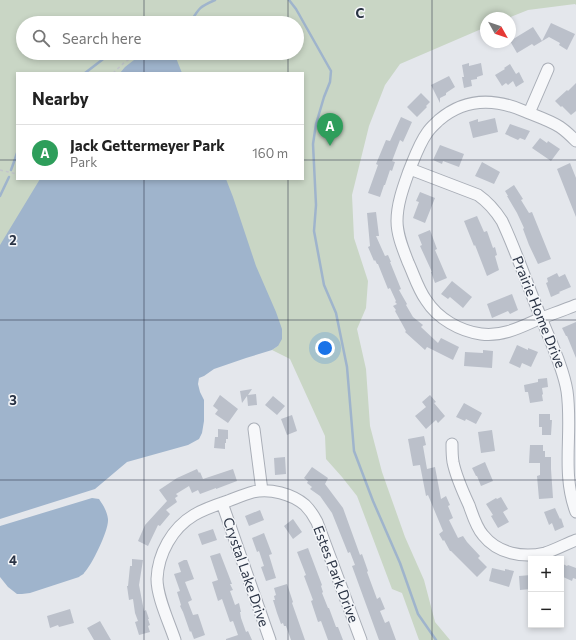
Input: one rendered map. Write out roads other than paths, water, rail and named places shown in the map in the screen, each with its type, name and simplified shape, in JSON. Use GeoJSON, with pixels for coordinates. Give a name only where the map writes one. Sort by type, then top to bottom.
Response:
{"type":"FeatureCollection","features":[{"type":"Feature","properties":{"kind":"street"},"geometry":{"type":"LineString","coordinates":[[529,113],[548,69]]}},
{"type":"Feature","properties":{"kind":"street"},"geometry":{"type":"LineString","coordinates":[[576,141],[561,128],[518,108],[501,103],[488,101],[460,107],[446,114],[427,133],[419,146],[398,206],[397,222],[398,234],[426,301],[446,321],[455,326],[482,334],[498,334],[512,331],[576,305]]}},
{"type":"Feature","properties":{"kind":"street","name":"Prairie Home Drive"},"geometry":{"type":"LineString","coordinates":[[410,169],[478,195],[496,211],[506,229],[564,377],[569,405],[569,487],[576,512]]}},
{"type":"Feature","properties":{"kind":"street"},"geometry":{"type":"LineString","coordinates":[[254,429],[262,491]]}},
{"type":"Feature","properties":{"kind":"street"},"geometry":{"type":"LineString","coordinates":[[452,444],[453,462],[477,526],[493,545],[509,553],[533,555],[576,540]]}},
{"type":"Feature","properties":{"kind":"street","name":"Estes Park Drive"},"geometry":{"type":"LineString","coordinates":[[175,640],[158,589],[159,565],[169,540],[184,522],[199,512],[253,492],[262,491],[294,498],[304,504],[312,513],[317,522],[361,640]]}},
{"type":"Feature","properties":{"kind":"street","name":"Crystal Lake Drive"},"geometry":{"type":"LineString","coordinates":[[222,503],[270,640]]}},
{"type":"Feature","properties":{"kind":"water"},"geometry":{"type":"Polygon","coordinates":[[[134,60],[177,60],[182,72],[121,72],[134,60]]]}},
{"type":"Feature","properties":{"kind":"water"},"geometry":{"type":"Polygon","coordinates":[[[39,180],[226,180],[256,266],[282,329],[282,339],[278,346],[272,350],[214,369],[199,378],[198,384],[204,400],[204,421],[202,433],[199,439],[188,445],[127,462],[95,489],[0,519],[0,245],[39,180]]]}},
{"type":"Feature","properties":{"kind":"water"},"geometry":{"type":"Polygon","coordinates":[[[92,498],[99,499],[106,511],[108,524],[99,547],[84,573],[79,577],[30,593],[17,594],[8,587],[0,577],[0,526],[92,498]]]}},
{"type":"Feature","properties":{"kind":"waterway"},"geometry":{"type":"LineString","coordinates":[[194,16],[200,8],[215,0]]}},
{"type":"Feature","properties":{"kind":"waterway"},"geometry":{"type":"LineString","coordinates":[[289,0],[300,16]]}},
{"type":"Feature","properties":{"kind":"waterway"},"geometry":{"type":"LineString","coordinates":[[304,23],[331,71],[330,82],[316,124],[313,144],[316,205],[314,231],[324,285],[336,313],[347,367],[354,451],[373,501],[400,563],[418,614],[436,640]]}},
{"type":"Feature","properties":{"kind":"waterway"},"geometry":{"type":"LineString","coordinates":[[86,72],[102,60]]}},
{"type":"Feature","properties":{"kind":"waterway"},"geometry":{"type":"LineString","coordinates":[[11,170],[16,156]]}},
{"type":"Feature","properties":{"kind":"waterway"},"geometry":{"type":"LineString","coordinates":[[0,196],[9,177]]}},
{"type":"Feature","properties":{"kind":"place","name":"Jack Gettermeyer Park"},"geometry":{"type":"Point","coordinates":[330,146]}}]}
